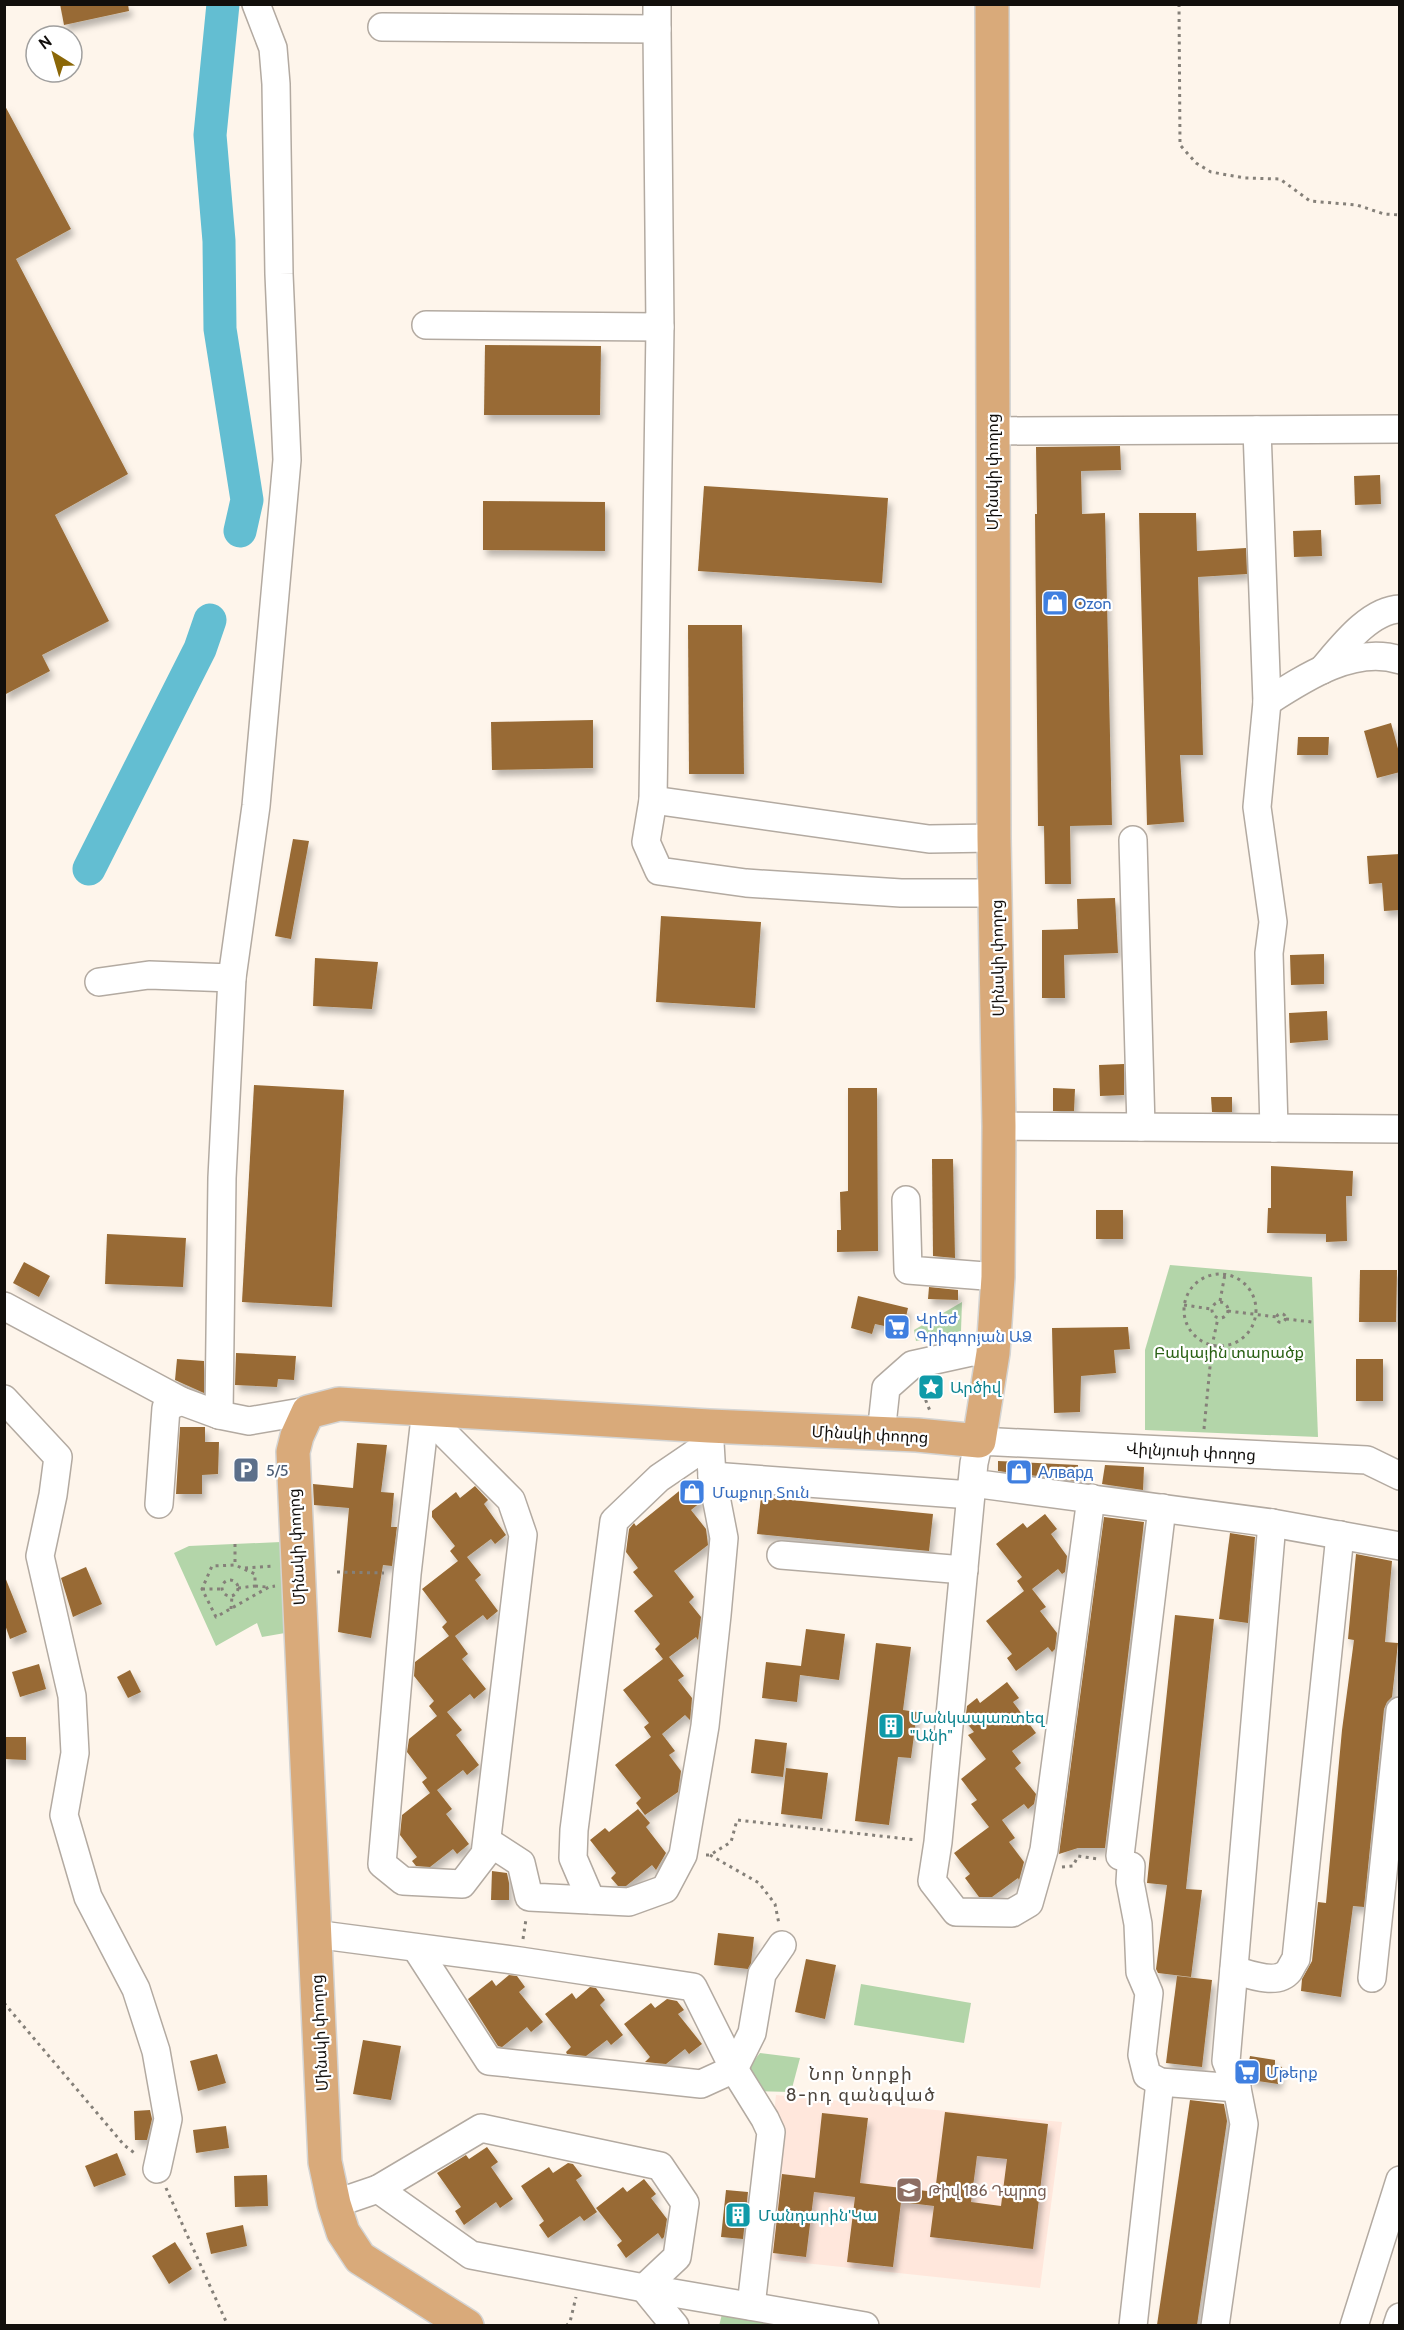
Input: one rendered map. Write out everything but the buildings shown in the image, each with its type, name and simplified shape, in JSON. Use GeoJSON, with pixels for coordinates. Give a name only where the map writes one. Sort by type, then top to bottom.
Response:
{"type":"FeatureCollection","features":[{"type":"Feature","properties":{"kind":"main road","name":"Մինսկի փողոց"},"geometry":{"type":"LineString","coordinates":[[467,2325],[360,2258],[343,2232],[325,2162],[314,1934],[283,1578],[292,1452],[308,1412],[339,1404],[426,1408],[709,1435],[881,1434],[979,1441],[993,1353],[998,1277],[999,1126],[994,838],[992,431],[993,4]]}},
{"type":"Feature","properties":{"kind":"street"},"geometry":{"type":"LineString","coordinates":[[219,1415],[222,1178],[232,978],[256,806],[288,460],[279,274],[275,75],[273,48],[256,4]]}},
{"type":"Feature","properties":{"kind":"street"},"geometry":{"type":"LineString","coordinates":[[382,27],[657,17],[660,327],[653,800],[646,842],[659,871],[747,884],[901,893],[996,893]]}},
{"type":"Feature","properties":{"kind":"street"},"geometry":{"type":"LineString","coordinates":[[426,325],[660,327]]}},
{"type":"Feature","properties":{"kind":"street"},"geometry":{"type":"LineString","coordinates":[[992,431],[1400,429]]}},
{"type":"Feature","properties":{"kind":"street"},"geometry":{"type":"LineString","coordinates":[[1257,430],[1267,702],[1257,807],[1273,922],[1269,953],[1274,1128]]}},
{"type":"Feature","properties":{"kind":"street"},"geometry":{"type":"LineString","coordinates":[[1320,673],[1358,628],[1393,609],[1400,609]]}},
{"type":"Feature","properties":{"kind":"street"},"geometry":{"type":"LineString","coordinates":[[1267,702],[1298,683],[1347,660],[1389,657],[1400,660]]}},
{"type":"Feature","properties":{"kind":"street"},"geometry":{"type":"LineString","coordinates":[[653,800],[929,839],[994,838]]}},
{"type":"Feature","properties":{"kind":"street"},"geometry":{"type":"LineString","coordinates":[[1133,840],[1141,1127]]}},
{"type":"Feature","properties":{"kind":"street"},"geometry":{"type":"LineString","coordinates":[[99,982],[148,975],[232,978]]}},
{"type":"Feature","properties":{"kind":"street"},"geometry":{"type":"LineString","coordinates":[[999,1126],[1400,1129]]}},
{"type":"Feature","properties":{"kind":"street"},"geometry":{"type":"LineString","coordinates":[[906,1200],[908,1270],[998,1277]]}},
{"type":"Feature","properties":{"kind":"street"},"geometry":{"type":"LineString","coordinates":[[4,1306],[181,1401],[219,1415],[249,1421],[313,1410]]}},
{"type":"Feature","properties":{"kind":"street"},"geometry":{"type":"LineString","coordinates":[[881,1434],[886,1388],[912,1365],[971,1352],[993,1353]]}},
{"type":"Feature","properties":{"kind":"street"},"geometry":{"type":"LineString","coordinates":[[4,1400],[58,1456],[53,1495],[40,1556],[72,1696],[75,1753],[64,1815],[88,1897],[136,1989],[156,2051],[168,2119],[157,2169]]}},
{"type":"Feature","properties":{"kind":"street"},"geometry":{"type":"LineString","coordinates":[[159,1504],[166,1408],[181,1401]]}},
{"type":"Feature","properties":{"kind":"street"},"geometry":{"type":"LineString","coordinates":[[426,1408],[447,1436],[511,1500],[523,1535],[485,1854],[462,1884],[404,1881],[382,1864],[407,1574],[426,1408]]}},
{"type":"Feature","properties":{"kind":"street"},"geometry":{"type":"LineString","coordinates":[[487,1841],[521,1863],[529,1896],[629,1902],[665,1889],[684,1853],[705,1726],[724,1538],[712,1476],[709,1435]]}},
{"type":"Feature","properties":{"kind":"street"},"geometry":{"type":"LineString","coordinates":[[591,1900],[573,1858],[574,1830],[614,1521],[709,1435]]}},
{"type":"Feature","properties":{"kind":"street"},"geometry":{"type":"LineString","coordinates":[[979,1441],[972,1489],[933,1881],[956,1912],[1012,1913],[1029,1903],[1044,1850],[1091,1498]]}},
{"type":"Feature","properties":{"kind":"street","name":"Վիլնյուսի փողոց"},"geometry":{"type":"LineString","coordinates":[[979,1441],[1367,1460],[1400,1476]]}},
{"type":"Feature","properties":{"kind":"street"},"geometry":{"type":"LineString","coordinates":[[712,1476],[972,1489],[1091,1498],[1272,1523],[1400,1546]]}},
{"type":"Feature","properties":{"kind":"street"},"geometry":{"type":"LineString","coordinates":[[1162,1508],[1126,1861],[1138,1924],[1140,1972],[1149,1993],[1142,2055],[1147,2075],[1160,2082],[1237,2088]]}},
{"type":"Feature","properties":{"kind":"street"},"geometry":{"type":"LineString","coordinates":[[1215,2325],[1244,2124],[1237,2088],[1226,2061],[1272,1523]]}},
{"type":"Feature","properties":{"kind":"street"},"geometry":{"type":"LineString","coordinates":[[1234,1970],[1261,1977],[1279,1978],[1288,1973],[1296,1959],[1340,1535]]}},
{"type":"Feature","properties":{"kind":"street"},"geometry":{"type":"LineString","coordinates":[[781,1555],[964,1570]]}},
{"type":"Feature","properties":{"kind":"street"},"geometry":{"type":"LineString","coordinates":[[1372,1978],[1400,1711]]}},
{"type":"Feature","properties":{"kind":"street"},"geometry":{"type":"LineString","coordinates":[[314,1934],[693,1987],[734,2069],[771,2132],[751,2306]]}},
{"type":"Feature","properties":{"kind":"street"},"geometry":{"type":"LineString","coordinates":[[416,1948],[489,2061],[701,2084],[734,2069],[752,2033],[762,1974],[782,1945]]}},
{"type":"Feature","properties":{"kind":"street"},"geometry":{"type":"LineString","coordinates":[[1133,2325],[1160,2082]]}},
{"type":"Feature","properties":{"kind":"street"},"geometry":{"type":"LineString","coordinates":[[334,2204],[378,2189],[481,2128],[660,2166],[685,2203],[677,2257],[644,2288]]}},
{"type":"Feature","properties":{"kind":"street"},"geometry":{"type":"LineString","coordinates":[[1354,2325],[1400,2180]]}},
{"type":"Feature","properties":{"kind":"street"},"geometry":{"type":"LineString","coordinates":[[378,2189],[471,2254],[644,2288],[865,2325]]}},
{"type":"Feature","properties":{"kind":"street"},"geometry":{"type":"LineString","coordinates":[[644,2288],[675,2325]]}},
{"type":"Feature","properties":{"kind":"street"},"geometry":{"type":"LineString","coordinates":[[1397,2325],[1400,2317]]}},
{"type":"Feature","properties":{"kind":"path"},"geometry":{"type":"LineString","coordinates":[[1179,4],[1180,146],[1196,163],[1211,172],[1245,178],[1280,179],[1310,201],[1358,205],[1384,214],[1400,215]]}},
{"type":"Feature","properties":{"kind":"path"},"geometry":{"type":"LineString","coordinates":[[1218,1318],[1212,1313],[1212,1309],[1213,1305],[1220,1301],[1225,1274]]}},
{"type":"Feature","properties":{"kind":"path"},"geometry":{"type":"LineString","coordinates":[[1225,1274],[1247,1285],[1256,1303],[1257,1314],[1249,1332],[1242,1340],[1222,1347],[1212,1346],[1193,1335],[1184,1316],[1184,1305],[1187,1295],[1200,1280],[1209,1275],[1225,1274]]}},
{"type":"Feature","properties":{"kind":"path"},"geometry":{"type":"LineString","coordinates":[[1220,1301],[1227,1306],[1228,1311]]}},
{"type":"Feature","properties":{"kind":"path"},"geometry":{"type":"LineString","coordinates":[[1184,1305],[1212,1309]]}},
{"type":"Feature","properties":{"kind":"path"},"geometry":{"type":"LineString","coordinates":[[1228,1311],[1276,1317],[1281,1323],[1286,1319],[1312,1322]]}},
{"type":"Feature","properties":{"kind":"path"},"geometry":{"type":"LineString","coordinates":[[1218,1318],[1222,1318],[1228,1311]]}},
{"type":"Feature","properties":{"kind":"path"},"geometry":{"type":"LineString","coordinates":[[1202,1452],[1212,1346],[1218,1318]]}},
{"type":"Feature","properties":{"kind":"path"},"geometry":{"type":"LineString","coordinates":[[912,1365],[931,1415]]}},
{"type":"Feature","properties":{"kind":"path"},"geometry":{"type":"LineString","coordinates":[[234,1544],[235,1565]]}},
{"type":"Feature","properties":{"kind":"path"},"geometry":{"type":"LineString","coordinates":[[202,1589],[212,1566],[235,1565],[255,1574],[255,1586]]}},
{"type":"Feature","properties":{"kind":"path"},"geometry":{"type":"LineString","coordinates":[[243,1569],[283,1578]]}},
{"type":"Feature","properties":{"kind":"path"},"geometry":{"type":"LineString","coordinates":[[336,1572],[407,1574]]}},
{"type":"Feature","properties":{"kind":"path"},"geometry":{"type":"LineString","coordinates":[[238,1588],[283,1578]]}},
{"type":"Feature","properties":{"kind":"path"},"geometry":{"type":"LineString","coordinates":[[202,1589],[216,1617],[283,1578]]}},
{"type":"Feature","properties":{"kind":"path"},"geometry":{"type":"LineString","coordinates":[[222,1589],[224,1584],[230,1581],[236,1583],[238,1588]]}},
{"type":"Feature","properties":{"kind":"path"},"geometry":{"type":"LineString","coordinates":[[231,1609],[232,1596],[238,1588]]}},
{"type":"Feature","properties":{"kind":"path"},"geometry":{"type":"LineString","coordinates":[[202,1589],[222,1589]]}},
{"type":"Feature","properties":{"kind":"path"},"geometry":{"type":"LineString","coordinates":[[222,1589],[225,1594],[232,1596]]}},
{"type":"Feature","properties":{"kind":"path"},"geometry":{"type":"LineString","coordinates":[[710,1855],[731,1842],[737,1820],[938,1842]]}},
{"type":"Feature","properties":{"kind":"path"},"geometry":{"type":"LineString","coordinates":[[684,1853],[710,1855],[759,1883],[776,1904]]}},
{"type":"Feature","properties":{"kind":"path"},"geometry":{"type":"LineString","coordinates":[[1039,1868],[1073,1866],[1078,1856],[1126,1861]]}},
{"type":"Feature","properties":{"kind":"path"},"geometry":{"type":"LineString","coordinates":[[520,1961],[529,1896]]}},
{"type":"Feature","properties":{"kind":"path"},"geometry":{"type":"LineString","coordinates":[[4,2003],[124,2145],[157,2169],[228,2325]]}},
{"type":"Feature","properties":{"kind":"path"},"geometry":{"type":"LineString","coordinates":[[4,2011],[9,2008]]}},
{"type":"Feature","properties":{"kind":"path"},"geometry":{"type":"LineString","coordinates":[[566,2325],[570,2322]]}},
{"type":"Feature","properties":{"kind":"shaded area","name":"Թիվ 186 Դպրոց"},"geometry":{"type":"Polygon","coordinates":[[[776,2095],[1062,2122],[1040,2288],[758,2258],[776,2095]]]}},
{"type":"Feature","properties":{"kind":"green space","name":"Բակային տարածք"},"geometry":{"type":"Polygon","coordinates":[[[1170,1265],[1312,1277],[1318,1437],[1145,1430],[1145,1350],[1170,1265]]]}},
{"type":"Feature","properties":{"kind":"green space"},"geometry":{"type":"Polygon","coordinates":[[[962,1302],[961,1331],[916,1341],[914,1330],[962,1302]]]}},
{"type":"Feature","properties":{"kind":"green space"},"geometry":{"type":"Polygon","coordinates":[[[281,1542],[285,1633],[262,1637],[257,1623],[216,1646],[174,1553],[189,1546],[281,1542]]]}},
{"type":"Feature","properties":{"kind":"green space"},"geometry":{"type":"Polygon","coordinates":[[[861,1984],[971,2003],[964,2043],[854,2025],[861,1984]]]}},
{"type":"Feature","properties":{"kind":"green space"},"geometry":{"type":"Polygon","coordinates":[[[760,2053],[800,2058],[791,2092],[757,2091],[749,2071],[760,2053]]]}},
{"type":"Feature","properties":{"kind":"green space"},"geometry":{"type":"Polygon","coordinates":[[[723,2310],[827,2326],[719,2326],[723,2310]]]}},
{"type":"Feature","properties":{"kind":"waterway"},"geometry":{"type":"LineString","coordinates":[[223,4],[210,135],[219,241],[220,329],[247,500],[240,531]]}},
{"type":"Feature","properties":{"kind":"waterway"},"geometry":{"type":"LineString","coordinates":[[89,869],[200,649],[210,620]]}},
{"type":"Feature","properties":{"kind":"place","name":"Ozon"},"geometry":{"type":"Point","coordinates":[1055,603]}},
{"type":"Feature","properties":{"kind":"place","name":"Վրեժ Գրիգորյան ԱՁ"},"geometry":{"type":"Point","coordinates":[897,1327]}},
{"type":"Feature","properties":{"kind":"place","name":"Արծիվ"},"geometry":{"type":"Point","coordinates":[931,1387]}},
{"type":"Feature","properties":{"kind":"place","name":"5/5"},"geometry":{"type":"Point","coordinates":[246,1470]}},
{"type":"Feature","properties":{"kind":"place","name":"Алвард"},"geometry":{"type":"Point","coordinates":[1019,1472]}},
{"type":"Feature","properties":{"kind":"place","name":"Մաքուր Տուն"},"geometry":{"type":"Point","coordinates":[692,1492]}},
{"type":"Feature","properties":{"kind":"place","name":"Մանկապառտեզ \"Անի\""},"geometry":{"type":"Point","coordinates":[891,1726]}},
{"type":"Feature","properties":{"kind":"place","name":"Մթերք"},"geometry":{"type":"Point","coordinates":[1247,2072]}},
{"type":"Feature","properties":{"kind":"place","name":"Թիվ 186 Դպրոց"},"geometry":{"type":"Point","coordinates":[909,2190]}},
{"type":"Feature","properties":{"kind":"place","name":"Մանդարին'Կա"},"geometry":{"type":"Point","coordinates":[738,2215]}},
{"type":"Feature","properties":{"kind":"district","name":"Նոր Նորքի 8-րդ զանգված"},"geometry":{"type":"Point","coordinates":[861,2084]}}]}
